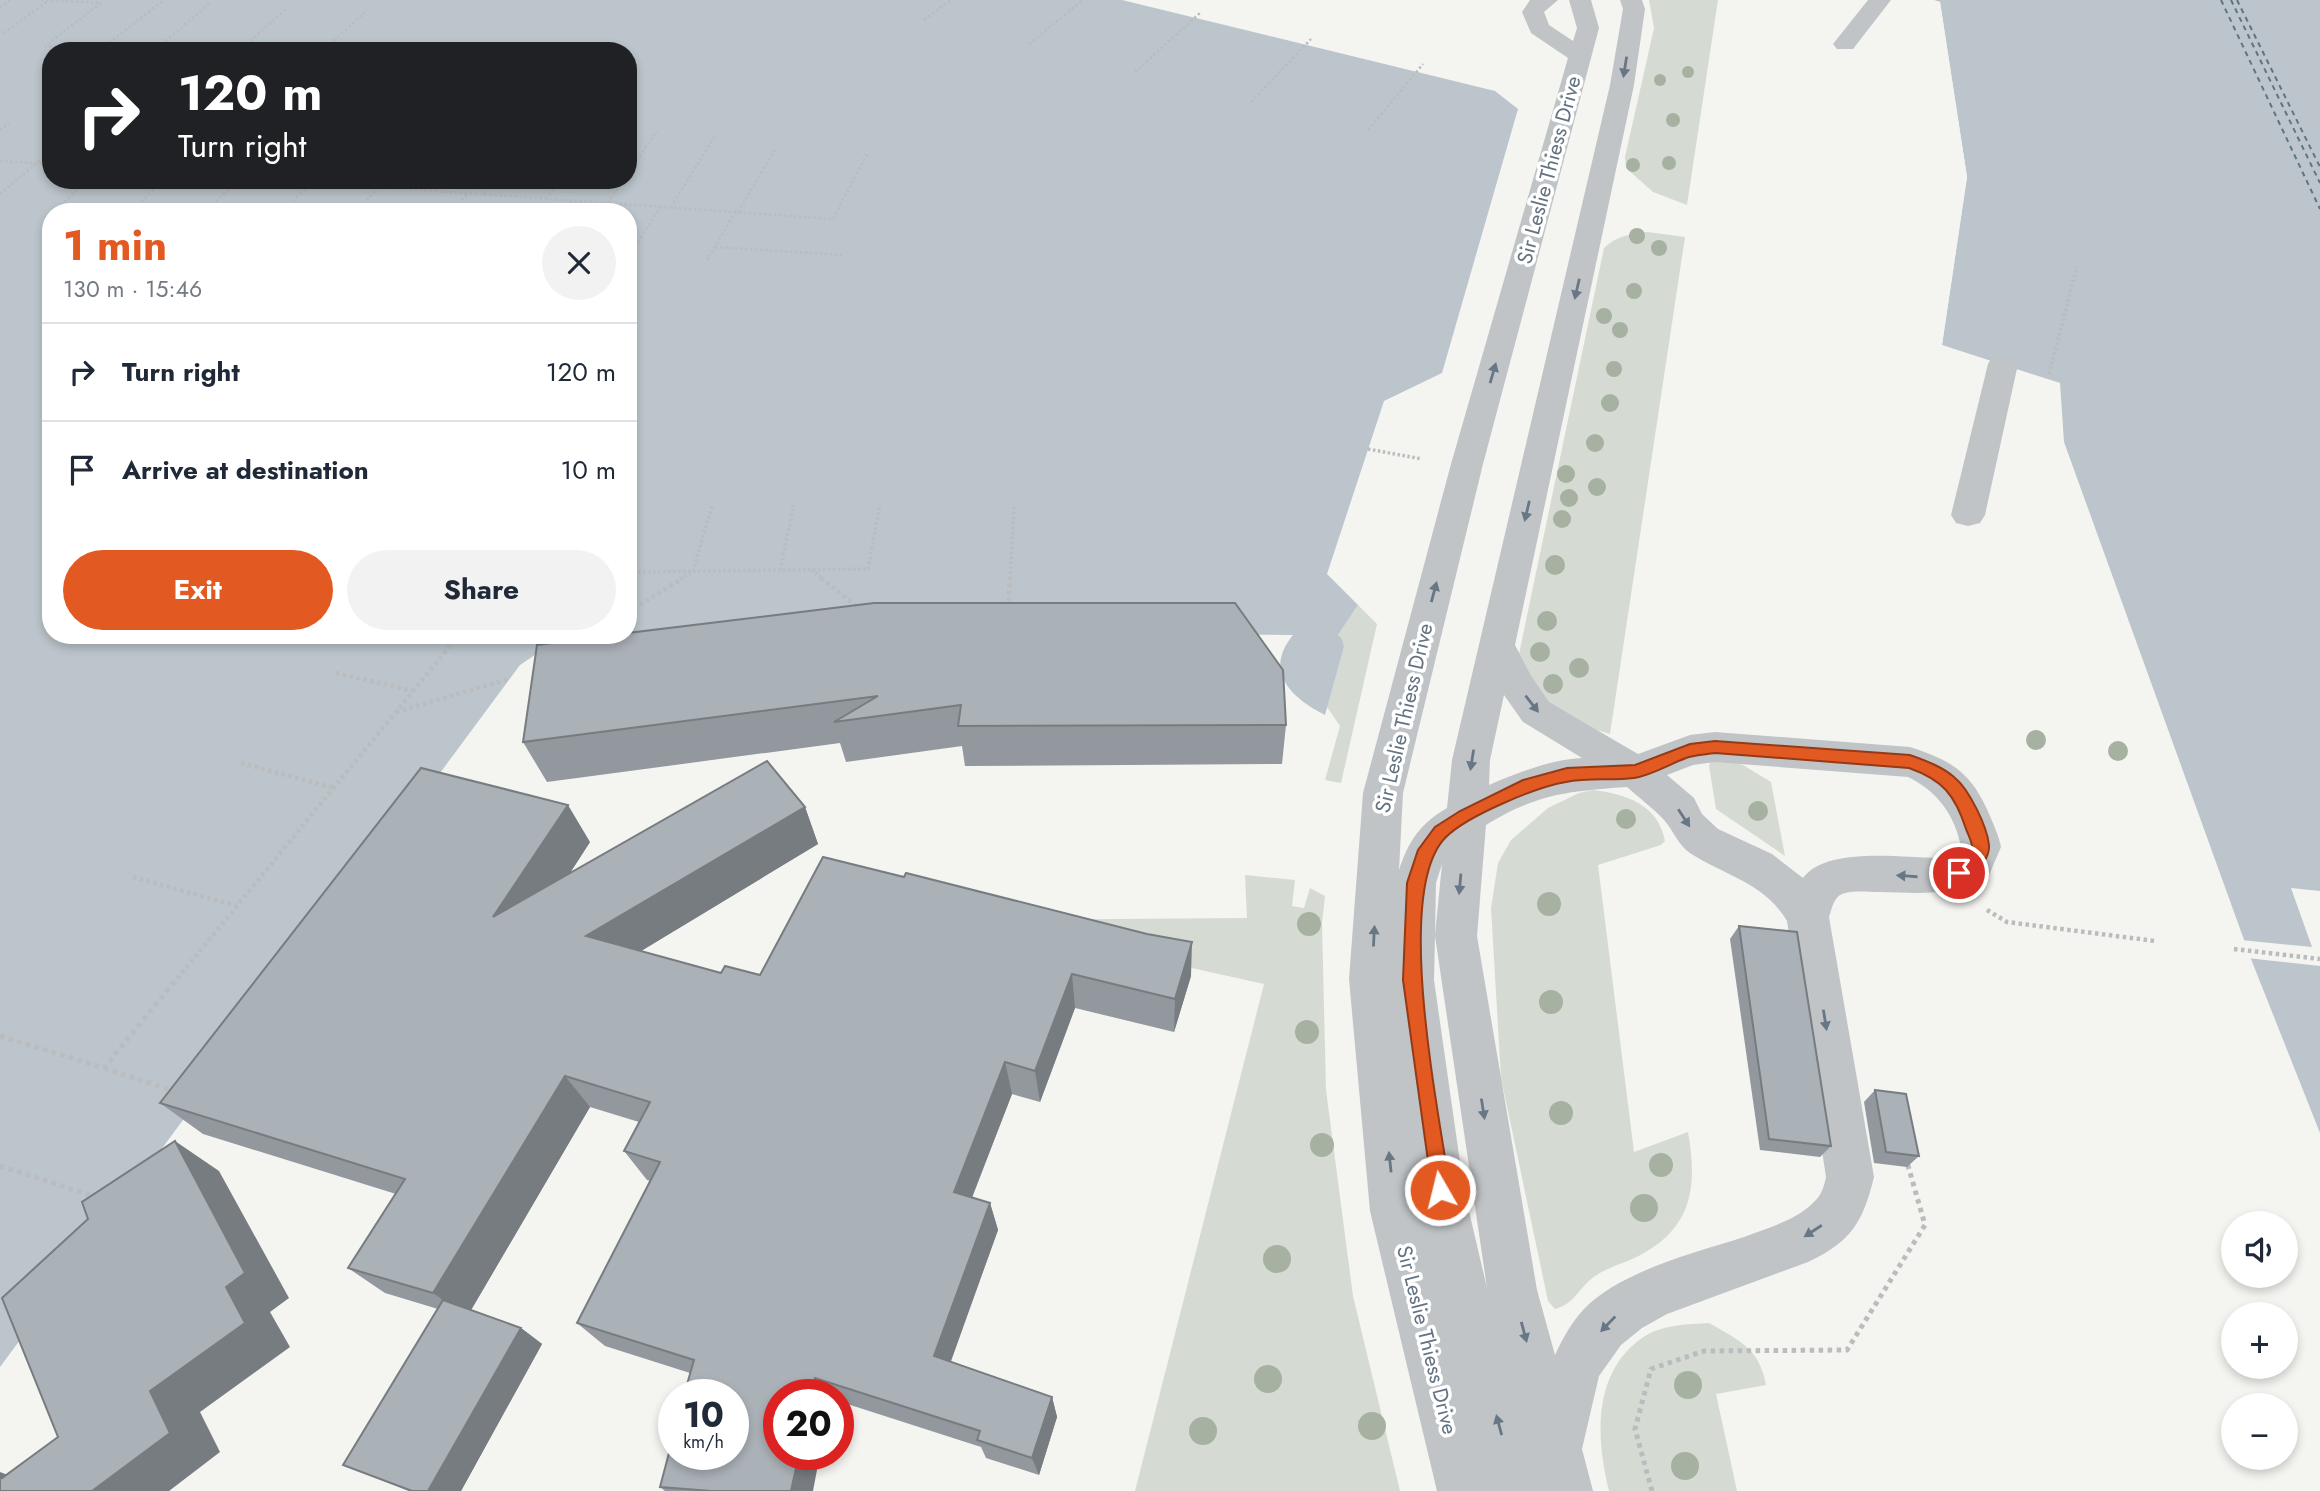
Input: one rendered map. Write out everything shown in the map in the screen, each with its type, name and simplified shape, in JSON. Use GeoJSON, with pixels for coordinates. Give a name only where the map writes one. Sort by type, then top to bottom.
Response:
{"type":"FeatureCollection","features":[{"type":"Feature","properties":{"kind":"street","name":"Sir Leslie Thiess Drive"},"geometry":{"type":"LineString","coordinates":[[1464,1491],[1394,1211],[1371,978],[1383,793],[1467,464],[1588,28],[1580,0]]}},
{"type":"Feature","properties":{"kind":"street"},"geometry":{"type":"LineString","coordinates":[[1560,1469],[1512,1290],[1456,936],[1471,760],[1622,85],[1634,9],[1631,0]]}},
{"type":"Feature","properties":{"kind":"street"},"geometry":{"type":"LineString","coordinates":[[1845,44],[1880,0]]}},
{"type":"Feature","properties":{"kind":"street"},"geometry":{"type":"LineString","coordinates":[[1538,1],[1533,12],[1539,28],[1580,56]]}},
{"type":"Feature","properties":{"kind":"street"},"geometry":{"type":"LineString","coordinates":[[1969,515],[2003,364]]}},
{"type":"Feature","properties":{"kind":"street"},"geometry":{"type":"LineString","coordinates":[[1497,646],[1536,712],[1635,771],[1680,810],[1688,825],[1704,841],[1758,866],[1795,896],[1808,917],[1850,1177],[1837,1214],[1797,1241],[1748,1262],[1648,1294],[1617,1314],[1588,1344],[1567,1387],[1560,1469]]}},
{"type":"Feature","properties":{"kind":"street"},"geometry":{"type":"LineString","coordinates":[[1515,1491],[1458,1276],[1440,1190],[1412,980],[1415,883],[1424,855],[1440,832],[1529,785],[1567,775],[1635,771],[1690,750],[1715,747],[1910,762],[1934,770],[1951,783],[1965,801],[1981,847],[1976,861],[1959,873],[1939,878],[1863,873],[1841,875],[1825,883],[1814,897],[1808,917]]}},
{"type":"Feature","properties":{"kind":"path"},"geometry":{"type":"LineString","coordinates":[[0,7],[10,0]]}},
{"type":"Feature","properties":{"kind":"path"},"geometry":{"type":"LineString","coordinates":[[41,0],[101,4]]}},
{"type":"Feature","properties":{"kind":"path"},"geometry":{"type":"LineString","coordinates":[[50,42],[106,0]]}},
{"type":"Feature","properties":{"kind":"path"},"geometry":{"type":"LineString","coordinates":[[110,42],[164,0]]}},
{"type":"Feature","properties":{"kind":"path"},"geometry":{"type":"LineString","coordinates":[[924,20],[951,0]]}},
{"type":"Feature","properties":{"kind":"path"},"geometry":{"type":"LineString","coordinates":[[1029,44],[1083,0]]}},
{"type":"Feature","properties":{"kind":"path"},"geometry":{"type":"LineString","coordinates":[[4,33],[49,1]]}},
{"type":"Feature","properties":{"kind":"path"},"geometry":{"type":"LineString","coordinates":[[164,42],[210,3]]}},
{"type":"Feature","properties":{"kind":"path"},"geometry":{"type":"LineString","coordinates":[[249,42],[287,8]]}},
{"type":"Feature","properties":{"kind":"path"},"geometry":{"type":"LineString","coordinates":[[333,42],[365,12]]}},
{"type":"Feature","properties":{"kind":"path"},"geometry":{"type":"LineString","coordinates":[[1135,72],[1201,12]]}},
{"type":"Feature","properties":{"kind":"path"},"geometry":{"type":"LineString","coordinates":[[1251,102],[1311,39]]}},
{"type":"Feature","properties":{"kind":"path"},"geometry":{"type":"LineString","coordinates":[[1368,130],[1423,64]]}},
{"type":"Feature","properties":{"kind":"path"},"geometry":{"type":"LineString","coordinates":[[0,130],[9,123]]}},
{"type":"Feature","properties":{"kind":"path"},"geometry":{"type":"LineString","coordinates":[[637,160],[657,131]]}},
{"type":"Feature","properties":{"kind":"path"},"geometry":{"type":"LineString","coordinates":[[671,207],[715,136]]}},
{"type":"Feature","properties":{"kind":"path"},"geometry":{"type":"LineString","coordinates":[[707,260],[776,148]]}},
{"type":"Feature","properties":{"kind":"path"},"geometry":{"type":"LineString","coordinates":[[637,205],[832,219],[867,154]]}},
{"type":"Feature","properties":{"kind":"path"},"geometry":{"type":"LineString","coordinates":[[0,194],[42,158]]}},
{"type":"Feature","properties":{"kind":"path"},"geometry":{"type":"LineString","coordinates":[[0,161],[42,163]]}},
{"type":"Feature","properties":{"kind":"path"},"geometry":{"type":"LineString","coordinates":[[63,203],[79,189]]}},
{"type":"Feature","properties":{"kind":"path"},"geometry":{"type":"LineString","coordinates":[[140,203],[154,189]]}},
{"type":"Feature","properties":{"kind":"path"},"geometry":{"type":"LineString","coordinates":[[214,203],[228,189]]}},
{"type":"Feature","properties":{"kind":"path"},"geometry":{"type":"LineString","coordinates":[[291,203],[304,189]]}},
{"type":"Feature","properties":{"kind":"path"},"geometry":{"type":"LineString","coordinates":[[365,203],[376,189]]}},
{"type":"Feature","properties":{"kind":"path"},"geometry":{"type":"LineString","coordinates":[[408,189],[608,203],[617,189]]}},
{"type":"Feature","properties":{"kind":"path"},"geometry":{"type":"LineString","coordinates":[[483,194],[487,189]]}},
{"type":"Feature","properties":{"kind":"path"},"geometry":{"type":"LineString","coordinates":[[546,199],[553,189]]}},
{"type":"Feature","properties":{"kind":"path"},"geometry":{"type":"LineString","coordinates":[[460,203],[468,193]]}},
{"type":"Feature","properties":{"kind":"path"},"geometry":{"type":"LineString","coordinates":[[637,244],[660,206]]}},
{"type":"Feature","properties":{"kind":"path"},"geometry":{"type":"LineString","coordinates":[[715,247],[843,255]]}},
{"type":"Feature","properties":{"kind":"path"},"geometry":{"type":"LineString","coordinates":[[1368,449],[1433,461]]}},
{"type":"Feature","properties":{"kind":"path"},"geometry":{"type":"LineString","coordinates":[[780,570],[794,505]]}},
{"type":"Feature","properties":{"kind":"path"},"geometry":{"type":"LineString","coordinates":[[637,572],[868,569],[880,505]]}},
{"type":"Feature","properties":{"kind":"path"},"geometry":{"type":"LineString","coordinates":[[637,606],[693,571],[712,506]]}},
{"type":"Feature","properties":{"kind":"path"},"geometry":{"type":"LineString","coordinates":[[1007,621],[1014,506]]}},
{"type":"Feature","properties":{"kind":"path"},"geometry":{"type":"LineString","coordinates":[[810,570],[861,610]]}},
{"type":"Feature","properties":{"kind":"path"},"geometry":{"type":"LineString","coordinates":[[104,1068],[452,644]]}},
{"type":"Feature","properties":{"kind":"path"},"geometry":{"type":"LineString","coordinates":[[336,673],[414,691]]}},
{"type":"Feature","properties":{"kind":"path"},"geometry":{"type":"LineString","coordinates":[[396,712],[509,679]]}},
{"type":"Feature","properties":{"kind":"path"},"geometry":{"type":"LineString","coordinates":[[241,763],[334,788]]}},
{"type":"Feature","properties":{"kind":"path"},"geometry":{"type":"LineString","coordinates":[[1959,873],[1989,914],[2007,922],[2155,940]]}},
{"type":"Feature","properties":{"kind":"path"},"geometry":{"type":"LineString","coordinates":[[133,877],[237,906]]}},
{"type":"Feature","properties":{"kind":"path"},"geometry":{"type":"LineString","coordinates":[[2234,949],[2320,959]]}},
{"type":"Feature","properties":{"kind":"path"},"geometry":{"type":"LineString","coordinates":[[0,1036],[186,1095]]}},
{"type":"Feature","properties":{"kind":"path"},"geometry":{"type":"LineString","coordinates":[[1652,1491],[1635,1429],[1651,1369],[1704,1351],[1847,1350],[1925,1226],[1906,1160]]}},
{"type":"Feature","properties":{"kind":"path"},"geometry":{"type":"LineString","coordinates":[[0,1166],[108,1201]]}},
{"type":"Feature","properties":{"kind":"shaded area"},"geometry":{"type":"Polygon","coordinates":[[[0,0],[1122,0],[1495,91],[1518,109],[1442,373],[1384,401],[1327,574],[1358,605],[1338,635],[1344,647],[1325,715],[1291,691],[1281,671],[1285,648],[1293,635],[1006,633],[637,639],[637,203],[42,203],[42,644],[551,644],[520,665],[0,1367],[0,0]]]}},
{"type":"Feature","properties":{"kind":"shaded area"},"geometry":{"type":"Polygon","coordinates":[[[1649,0],[1718,0],[1687,205],[1653,192],[1626,168],[1625,157],[1654,28],[1649,0]]]}},
{"type":"Feature","properties":{"kind":"shaded area"},"geometry":{"type":"Polygon","coordinates":[[[1934,0],[2320,0],[2320,1133],[2251,959],[2064,442],[2060,383],[1942,345],[1967,177],[1940,2],[1934,0]]]}},
{"type":"Feature","properties":{"kind":"shaded area"},"geometry":{"type":"Polygon","coordinates":[[[1648,232],[1685,237],[1610,734],[1577,722],[1552,708],[1533,686],[1519,654],[1604,248],[1620,238],[1648,232]]]}},
{"type":"Feature","properties":{"kind":"shaded area"},"geometry":{"type":"Polygon","coordinates":[[[1358,605],[1377,624],[1341,783],[1325,780],[1340,726],[1327,707],[1344,647],[1338,635],[1358,605]]]}},
{"type":"Feature","properties":{"kind":"shaded area"},"geometry":{"type":"Polygon","coordinates":[[[1725,760],[1743,765],[1771,782],[1785,856],[1716,809],[1709,766],[1711,761],[1725,760]]]}},
{"type":"Feature","properties":{"kind":"shaded area"},"geometry":{"type":"Polygon","coordinates":[[[1593,790],[1617,794],[1639,803],[1655,818],[1665,841],[1661,845],[1598,865],[1634,1152],[1688,1132],[1691,1185],[1682,1216],[1661,1242],[1595,1276],[1567,1304],[1555,1309],[1548,1301],[1501,1078],[1491,908],[1498,863],[1511,840],[1548,808],[1579,793],[1593,790]]]}},
{"type":"Feature","properties":{"kind":"shaded area"},"geometry":{"type":"Polygon","coordinates":[[[1245,875],[1295,880],[1292,906],[1304,908],[1310,888],[1325,896],[1322,923],[1326,1090],[1353,1296],[1400,1491],[1135,1491],[1264,984],[974,920],[1247,918],[1245,875]]]}},
{"type":"Feature","properties":{"kind":"shaded area"},"geometry":{"type":"Polygon","coordinates":[[[1709,1323],[1739,1341],[1753,1354],[1763,1372],[1766,1385],[1716,1394],[1737,1491],[1609,1491],[1601,1429],[1606,1388],[1614,1369],[1626,1352],[1642,1338],[1657,1330],[1709,1323]]]}},
{"type":"Feature","properties":{"kind":"pier"},"geometry":{"type":"Polygon","coordinates":[[[1931,0],[1940,2],[1967,177],[1942,345],[1950,348],[1949,351],[1939,345],[1964,177],[1937,4],[1931,0]]]}},
{"type":"Feature","properties":{"kind":"pier"},"geometry":{"type":"Polygon","coordinates":[[[2291,888],[2320,891],[2320,966],[2247,958],[2241,940],[2312,947],[2291,888]]]}},
{"type":"Feature","properties":{"kind":"building"},"geometry":{"type":"Polygon","coordinates":[[[874,603],[1235,603],[1283,670],[1286,725],[958,726],[961,705],[834,722],[878,696],[523,742],[537,645],[637,644],[637,632],[874,603]]]}},
{"type":"Feature","properties":{"kind":"building"},"geometry":{"type":"Polygon","coordinates":[[[767,761],[805,807],[586,936],[721,973],[725,966],[760,975],[823,857],[904,877],[906,873],[1147,934],[1192,942],[1175,999],[1072,974],[1035,1071],[1005,1062],[954,1192],[990,1203],[934,1356],[1052,1397],[1032,1458],[977,1440],[980,1431],[854,1391],[854,1379],[763,1379],[763,1470],[796,1470],[791,1491],[711,1491],[660,1487],[664,1470],[749,1470],[749,1379],[689,1379],[694,1360],[577,1323],[660,1162],[624,1151],[650,1102],[565,1076],[433,1293],[348,1268],[405,1179],[160,1103],[421,768],[568,805],[493,917],[767,761]]]}},
{"type":"Feature","properties":{"kind":"building"},"geometry":{"type":"Polygon","coordinates":[[[1739,926],[1797,932],[1831,1146],[1769,1139],[1739,926]]]}},
{"type":"Feature","properties":{"kind":"building"},"geometry":{"type":"Polygon","coordinates":[[[1875,1090],[1906,1094],[1919,1156],[1886,1152],[1875,1090]]]}},
{"type":"Feature","properties":{"kind":"building"},"geometry":{"type":"Polygon","coordinates":[[[175,1141],[245,1273],[226,1287],[245,1323],[150,1391],[170,1433],[92,1491],[0,1491],[0,1477],[58,1437],[2,1298],[88,1219],[82,1202],[175,1141]]]}},
{"type":"Feature","properties":{"kind":"building"},"geometry":{"type":"Polygon","coordinates":[[[443,1300],[521,1328],[428,1491],[412,1491],[343,1465],[443,1300]]]}},
{"type":"Feature","properties":{"kind":"ferry route"},"geometry":{"type":"LineString","coordinates":[[2221,0],[2320,209]]}},
{"type":"Feature","properties":{"kind":"ferry route"},"geometry":{"type":"LineString","coordinates":[[2231,0],[2320,183]]}},
{"type":"Feature","properties":{"kind":"ferry route"},"geometry":{"type":"LineString","coordinates":[[2237,0],[2320,167]]}},
{"type":"Feature","properties":{"kind":"route"},"geometry":{"type":"LineString","coordinates":[[1440,1190],[1412,980],[1415,883],[1424,855],[1440,832],[1466,816],[1495,799],[1529,785],[1567,775],[1597,771],[1635,771],[1690,750],[1715,747],[1910,762],[1934,770],[1951,783],[1965,801],[1981,847],[1976,861],[1959,873]]}}]}
